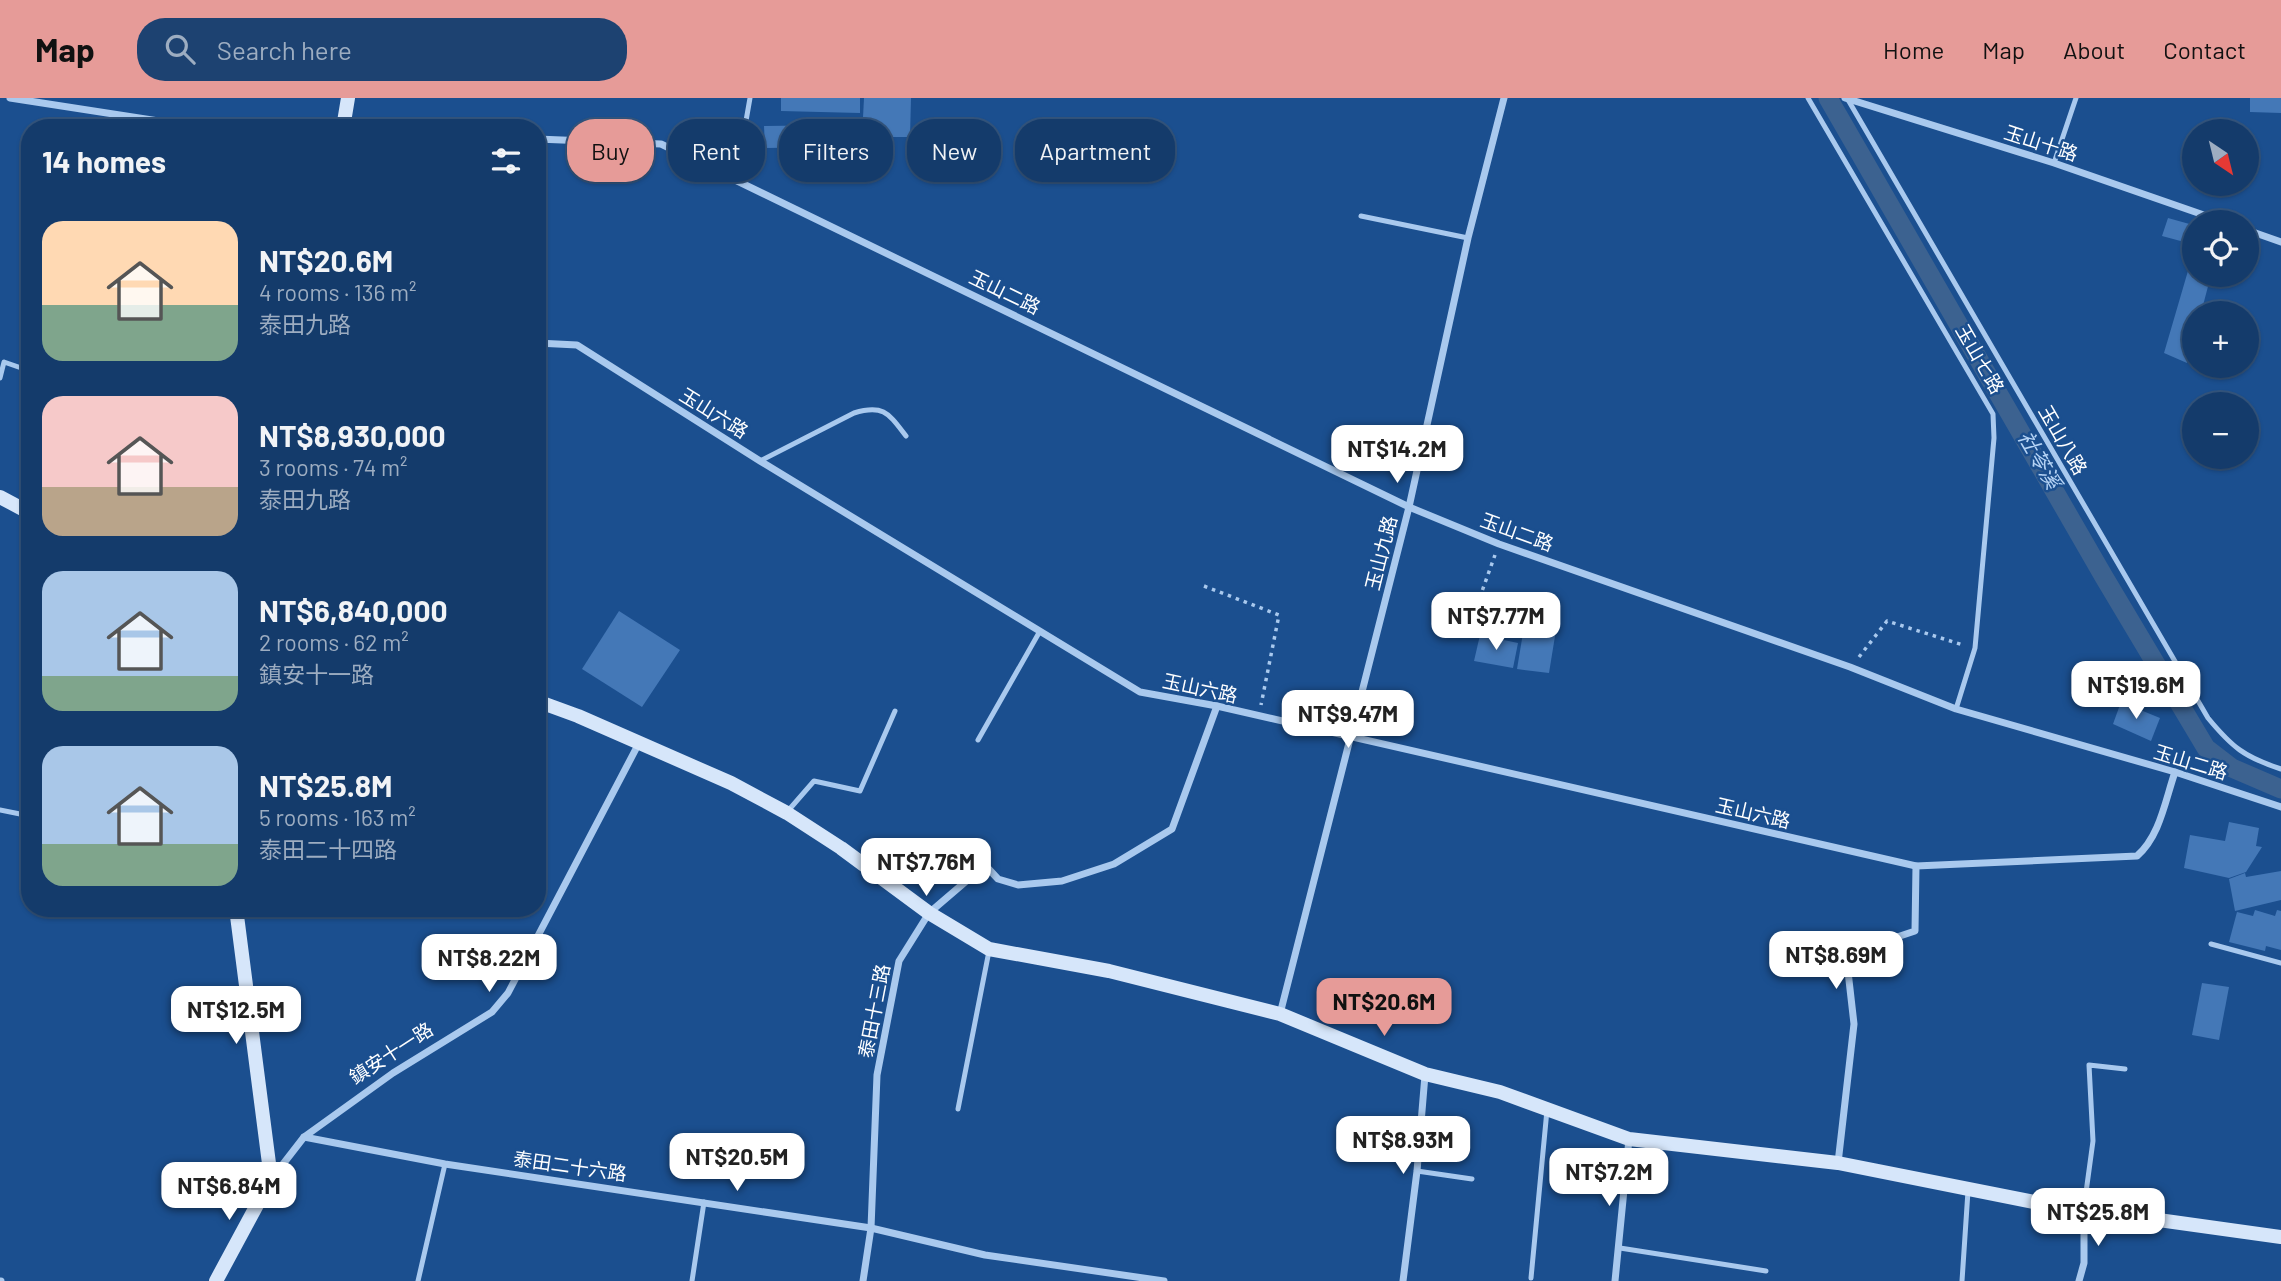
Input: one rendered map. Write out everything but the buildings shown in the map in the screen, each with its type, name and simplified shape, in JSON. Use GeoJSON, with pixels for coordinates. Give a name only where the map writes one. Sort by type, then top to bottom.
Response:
{"type":"FeatureCollection","features":[{"type":"Feature","properties":{"kind":"street"},"geometry":{"type":"LineString","coordinates":[[10,98],[146,119]]}},
{"type":"Feature","properties":{"kind":"street"},"geometry":{"type":"LineString","coordinates":[[344,119],[348,98]]}},
{"type":"Feature","properties":{"kind":"street","name":"玉山九路"},"geometry":{"type":"LineString","coordinates":[[1280,1014],[1409,507],[1468,238],[1504,98]]}},
{"type":"Feature","properties":{"kind":"street","name":"玉山十路"},"geometry":{"type":"LineString","coordinates":[[1847,98],[2054,163],[2189,210]]}},
{"type":"Feature","properties":{"kind":"street","name":"玉山二路"},"geometry":{"type":"LineString","coordinates":[[546,139],[661,144],[668,147]]}},
{"type":"Feature","properties":{"kind":"street","name":"玉山二路"},"geometry":{"type":"LineString","coordinates":[[744,182],[1409,507],[1499,544],[1850,667],[1956,709],[2175,772],[2281,807]]}},
{"type":"Feature","properties":{"kind":"street"},"geometry":{"type":"LineString","coordinates":[[2259,234],[2281,242]]}},
{"type":"Feature","properties":{"kind":"street","name":"玉山六路"},"geometry":{"type":"LineString","coordinates":[[546,343],[577,345],[761,461],[1140,692],[1217,706],[1916,866],[2137,856],[2149,846],[2155,834],[2175,772]]}},
{"type":"Feature","properties":{"kind":"street"},"geometry":{"type":"LineString","coordinates":[[0,497],[21,508]]}},
{"type":"Feature","properties":{"kind":"street"},"geometry":{"type":"LineString","coordinates":[[546,705],[731,783],[786,813],[841,848],[929,914],[989,948],[1109,971],[1280,1014],[1425,1074],[1500,1092],[1629,1139],[1838,1163],[1968,1191],[2084,1211],[2281,1237]]}},
{"type":"Feature","properties":{"kind":"street","name":"泰田十三路"},"geometry":{"type":"LineString","coordinates":[[863,1281],[871,1228],[877,1075],[899,961],[929,914],[985,866],[998,879],[1018,886],[1062,881],[1114,864],[1172,829],[1217,706]]}},
{"type":"Feature","properties":{"kind":"street","name":"鎮安十一路"},"geometry":{"type":"LineString","coordinates":[[216,1281],[271,1179],[304,1138],[393,1073],[492,1012],[508,993],[639,743]]}},
{"type":"Feature","properties":{"kind":"street"},"geometry":{"type":"LineString","coordinates":[[1838,1163],[1854,1024],[1846,954],[1915,931],[1916,866]]}},
{"type":"Feature","properties":{"kind":"street"},"geometry":{"type":"LineString","coordinates":[[237,917],[271,1179]]}},
{"type":"Feature","properties":{"kind":"street"},"geometry":{"type":"LineString","coordinates":[[1403,1281],[1418,1171],[1425,1074]]}},
{"type":"Feature","properties":{"kind":"street","name":"泰田二十六路"},"geometry":{"type":"LineString","coordinates":[[304,1138],[445,1164],[871,1228],[985,1255],[1164,1281]]}},
{"type":"Feature","properties":{"kind":"street"},"geometry":{"type":"LineString","coordinates":[[1615,1281],[1629,1139]]}},
{"type":"Feature","properties":{"kind":"street"},"geometry":{"type":"LineString","coordinates":[[2079,1281],[2084,1263],[2084,1211]]}},
{"type":"Feature","properties":{"kind":"lane"},"geometry":{"type":"LineString","coordinates":[[746,119],[750,98]]}},
{"type":"Feature","properties":{"kind":"lane","name":"玉山七路"},"geometry":{"type":"LineString","coordinates":[[1808,98],[1993,414],[1994,438],[1975,648],[1956,709]]}},
{"type":"Feature","properties":{"kind":"lane","name":"玉山八路"},"geometry":{"type":"LineString","coordinates":[[1847,98],[2208,718],[2231,746],[2261,763],[2281,769]]}},
{"type":"Feature","properties":{"kind":"lane"},"geometry":{"type":"LineString","coordinates":[[2054,163],[2076,98]]}},
{"type":"Feature","properties":{"kind":"lane"},"geometry":{"type":"LineString","coordinates":[[1362,216],[1468,238]]}},
{"type":"Feature","properties":{"kind":"lane"},"geometry":{"type":"LineString","coordinates":[[0,378],[4,362],[21,368]]}},
{"type":"Feature","properties":{"kind":"lane"},"geometry":{"type":"LineString","coordinates":[[761,461],[854,413],[869,408],[887,412],[906,436]]}},
{"type":"Feature","properties":{"kind":"lane"},"geometry":{"type":"LineString","coordinates":[[978,740],[1040,631]]}},
{"type":"Feature","properties":{"kind":"lane"},"geometry":{"type":"LineString","coordinates":[[786,813],[814,781],[860,790],[895,711]]}},
{"type":"Feature","properties":{"kind":"lane"},"geometry":{"type":"LineString","coordinates":[[0,810],[21,814]]}},
{"type":"Feature","properties":{"kind":"lane"},"geometry":{"type":"LineString","coordinates":[[2211,944],[2281,963]]}},
{"type":"Feature","properties":{"kind":"lane"},"geometry":{"type":"LineString","coordinates":[[958,1109],[989,948]]}},
{"type":"Feature","properties":{"kind":"lane"},"geometry":{"type":"LineString","coordinates":[[2084,1211],[2093,1141],[2089,1065],[2125,1069]]}},
{"type":"Feature","properties":{"kind":"lane"},"geometry":{"type":"LineString","coordinates":[[1531,1278],[1547,1108]]}},
{"type":"Feature","properties":{"kind":"lane"},"geometry":{"type":"LineString","coordinates":[[418,1281],[445,1164]]}},
{"type":"Feature","properties":{"kind":"lane"},"geometry":{"type":"LineString","coordinates":[[1418,1171],[1472,1179]]}},
{"type":"Feature","properties":{"kind":"lane"},"geometry":{"type":"LineString","coordinates":[[1962,1281],[1968,1191]]}},
{"type":"Feature","properties":{"kind":"lane"},"geometry":{"type":"LineString","coordinates":[[692,1281],[704,1202]]}},
{"type":"Feature","properties":{"kind":"lane"},"geometry":{"type":"LineString","coordinates":[[1620,1248],[1766,1271]]}},
{"type":"Feature","properties":{"kind":"path"},"geometry":{"type":"LineString","coordinates":[[1471,622],[1499,544]]}},
{"type":"Feature","properties":{"kind":"path"},"geometry":{"type":"LineString","coordinates":[[1204,586],[1279,615],[1258,717]]}},
{"type":"Feature","properties":{"kind":"path"},"geometry":{"type":"LineString","coordinates":[[1850,667],[1887,621],[1975,648]]}},
{"type":"Feature","properties":{"kind":"waterway","name":"社苓溪"},"geometry":{"type":"LineString","coordinates":[[1828,98],[2104,577],[2206,748],[2232,768],[2281,789]]}}]}
